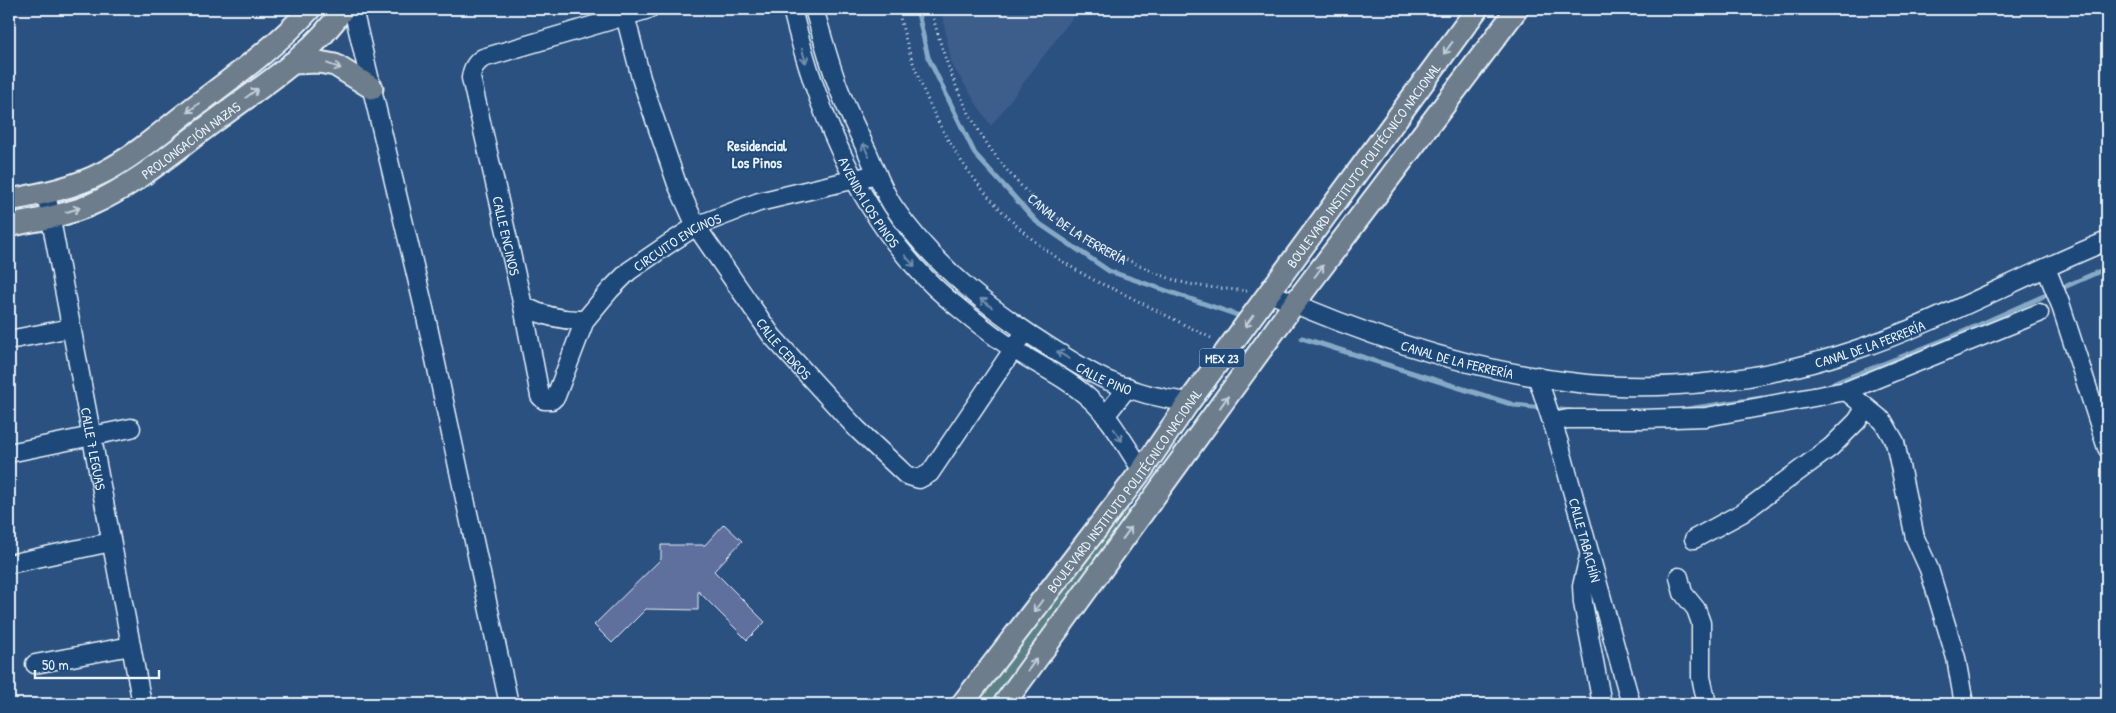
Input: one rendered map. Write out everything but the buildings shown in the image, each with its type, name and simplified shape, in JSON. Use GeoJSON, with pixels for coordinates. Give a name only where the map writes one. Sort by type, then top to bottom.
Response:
{"type":"FeatureCollection","features":[{"type":"Feature","properties":{"kind":"main road","name":"PROLONGACIÓN NAZAS"},"geometry":{"type":"LineString","coordinates":[[9,200],[79,184],[104,172],[144,145],[259,57],[310,9]]}},
{"type":"Feature","properties":{"kind":"main road","name":"PROLONGACIÓN NAZAS"},"geometry":{"type":"LineString","coordinates":[[9,226],[51,217],[88,206],[120,190],[292,63],[315,43],[344,9]]}},
{"type":"Feature","properties":{"kind":"main road","name":"BOULEVARD INSTITUTO POLITÉCNICO NACIONAL"},"geometry":{"type":"LineString","coordinates":[[962,704],[1142,470],[1189,402],[1477,9]]}},
{"type":"Feature","properties":{"kind":"main road","name":"BOULEVARD INSTITUTO POLITÉCNICO NACIONAL"},"geometry":{"type":"LineString","coordinates":[[1004,704],[1294,304],[1517,9]]}},
{"type":"Feature","properties":{"kind":"main road"},"geometry":{"type":"LineString","coordinates":[[292,63],[319,62],[335,65],[372,88]]}},
{"type":"Feature","properties":{"kind":"main road"},"geometry":{"type":"LineString","coordinates":[[1142,470],[1158,490]]}},
{"type":"Feature","properties":{"kind":"street"},"geometry":{"type":"LineString","coordinates":[[353,9],[424,308],[509,704]]}},
{"type":"Feature","properties":{"kind":"street"},"geometry":{"type":"LineString","coordinates":[[625,15],[649,9]]}},
{"type":"Feature","properties":{"kind":"street","name":"AVENIDA LOS PINOS"},"geometry":{"type":"LineString","coordinates":[[792,9],[809,73],[824,112],[870,208],[896,244],[920,271],[949,299],[1014,350]]}},
{"type":"Feature","properties":{"kind":"street","name":"AVENIDA LOS PINOS"},"geometry":{"type":"LineString","coordinates":[[814,9],[838,88],[892,204],[938,260],[969,290],[1025,332]]}},
{"type":"Feature","properties":{"kind":"street","name":"CALLE ENCINOS"},"geometry":{"type":"LineString","coordinates":[[548,401],[540,396],[523,306],[471,78],[474,66],[483,58],[625,15]]}},
{"type":"Feature","properties":{"kind":"street","name":"CALLE CEDROS"},"geometry":{"type":"LineString","coordinates":[[625,15],[641,78],[656,123],[677,184],[696,226],[772,336],[857,429],[911,478],[919,479],[930,473],[1025,332]]}},
{"type":"Feature","properties":{"kind":"street","name":"CIRCUITO ENCINOS"},"geometry":{"type":"LineString","coordinates":[[548,401],[556,396],[585,320],[629,271],[696,226],[759,202],[877,174]]}},
{"type":"Feature","properties":{"kind":"street","name":"CALLE 7 LEGUAS"},"geometry":{"type":"LineString","coordinates":[[46,193],[142,704]]}},
{"type":"Feature","properties":{"kind":"street","name":"CANAL DE LA FERRERÍA"},"geometry":{"type":"LineString","coordinates":[[1270,293],[1294,304],[1388,339],[1456,358],[1578,383],[1678,384],[1739,378],[1787,370],[1880,341],[2048,274],[2107,241]]}},
{"type":"Feature","properties":{"kind":"street"},"geometry":{"type":"LineString","coordinates":[[2048,274],[2060,303],[2107,448]]}},
{"type":"Feature","properties":{"kind":"street"},"geometry":{"type":"LineString","coordinates":[[523,306],[541,315],[556,319],[585,320]]}},
{"type":"Feature","properties":{"kind":"street"},"geometry":{"type":"LineString","coordinates":[[1549,413],[1568,419],[1706,417],[1846,391],[2039,313]]}},
{"type":"Feature","properties":{"kind":"street"},"geometry":{"type":"LineString","coordinates":[[9,340],[71,328]]}},
{"type":"Feature","properties":{"kind":"street","name":"CALLE PINO"},"geometry":{"type":"LineString","coordinates":[[1025,332],[1108,381],[1167,400],[1189,402]]}},
{"type":"Feature","properties":{"kind":"street","name":"CALLE PINO"},"geometry":{"type":"LineString","coordinates":[[1014,350],[1069,382],[1092,400],[1106,416],[1142,470]]}},
{"type":"Feature","properties":{"kind":"street"},"geometry":{"type":"LineString","coordinates":[[1069,382],[1082,367]]}},
{"type":"Feature","properties":{"kind":"street","name":"CALLE TABACHÍN"},"geometry":{"type":"LineString","coordinates":[[1537,376],[1631,704]]}},
{"type":"Feature","properties":{"kind":"street"},"geometry":{"type":"LineString","coordinates":[[1106,416],[1128,387]]}},
{"type":"Feature","properties":{"kind":"street"},"geometry":{"type":"LineString","coordinates":[[1846,391],[1883,421],[1895,442],[1915,538],[1929,569],[1956,658],[1964,704]]}},
{"type":"Feature","properties":{"kind":"street"},"geometry":{"type":"LineString","coordinates":[[1694,539],[1742,513],[1831,447],[1857,421],[1866,407]]}},
{"type":"Feature","properties":{"kind":"street"},"geometry":{"type":"LineString","coordinates":[[9,453],[132,428]]}},
{"type":"Feature","properties":{"kind":"street"},"geometry":{"type":"LineString","coordinates":[[9,564],[111,542]]}},
{"type":"Feature","properties":{"kind":"street"},"geometry":{"type":"LineString","coordinates":[[1589,556],[1582,586],[1583,603],[1602,704]]}},
{"type":"Feature","properties":{"kind":"street"},"geometry":{"type":"LineString","coordinates":[[1678,577],[1683,593],[1696,610],[1701,623],[1702,677],[1707,704]]}},
{"type":"Feature","properties":{"kind":"street"},"geometry":{"type":"LineString","coordinates":[[35,664],[131,646]]}},
{"type":"Feature","properties":{"kind":"path"},"geometry":{"type":"LineString","coordinates":[[898,9],[916,73],[947,141],[1000,210],[1026,235],[1055,256],[1094,280],[1229,348]]}},
{"type":"Feature","properties":{"kind":"path","name":"CANAL DE LA FERRERÍA"},"geometry":{"type":"LineString","coordinates":[[931,9],[939,42],[971,120],[993,155],[1025,190],[1062,223],[1110,251],[1150,271],[1193,285],[1270,293]]}},
{"type":"Feature","properties":{"kind":"shaded area"},"geometry":{"type":"Polygon","coordinates":[[[941,9],[1079,9],[991,126],[952,65],[941,9]]]}},
{"type":"Feature","properties":{"kind":"green space"},"geometry":{"type":"Polygon","coordinates":[[[1124,507],[1135,515],[994,704],[975,704],[1124,507]]]}},
{"type":"Feature","properties":{"kind":"waterway"},"geometry":{"type":"LineString","coordinates":[[917,9],[928,57],[975,154],[1037,222],[1109,271],[1243,317]]}},
{"type":"Feature","properties":{"kind":"waterway"},"geometry":{"type":"LineString","coordinates":[[1822,388],[1954,336],[2107,268]]}},
{"type":"Feature","properties":{"kind":"waterway"},"geometry":{"type":"LineString","coordinates":[[1302,338],[1514,405],[1544,408]]}},
{"type":"Feature","properties":{"kind":"waterway"},"geometry":{"type":"LineString","coordinates":[[1681,410],[1762,398]]}},
{"type":"Feature","properties":{"kind":"waterway"},"geometry":{"type":"LineString","coordinates":[[1552,409],[1571,411]]}},
{"type":"Feature","properties":{"kind":"district","name":"Residencial Los Pinos"},"geometry":{"type":"Point","coordinates":[757,154]}}]}
